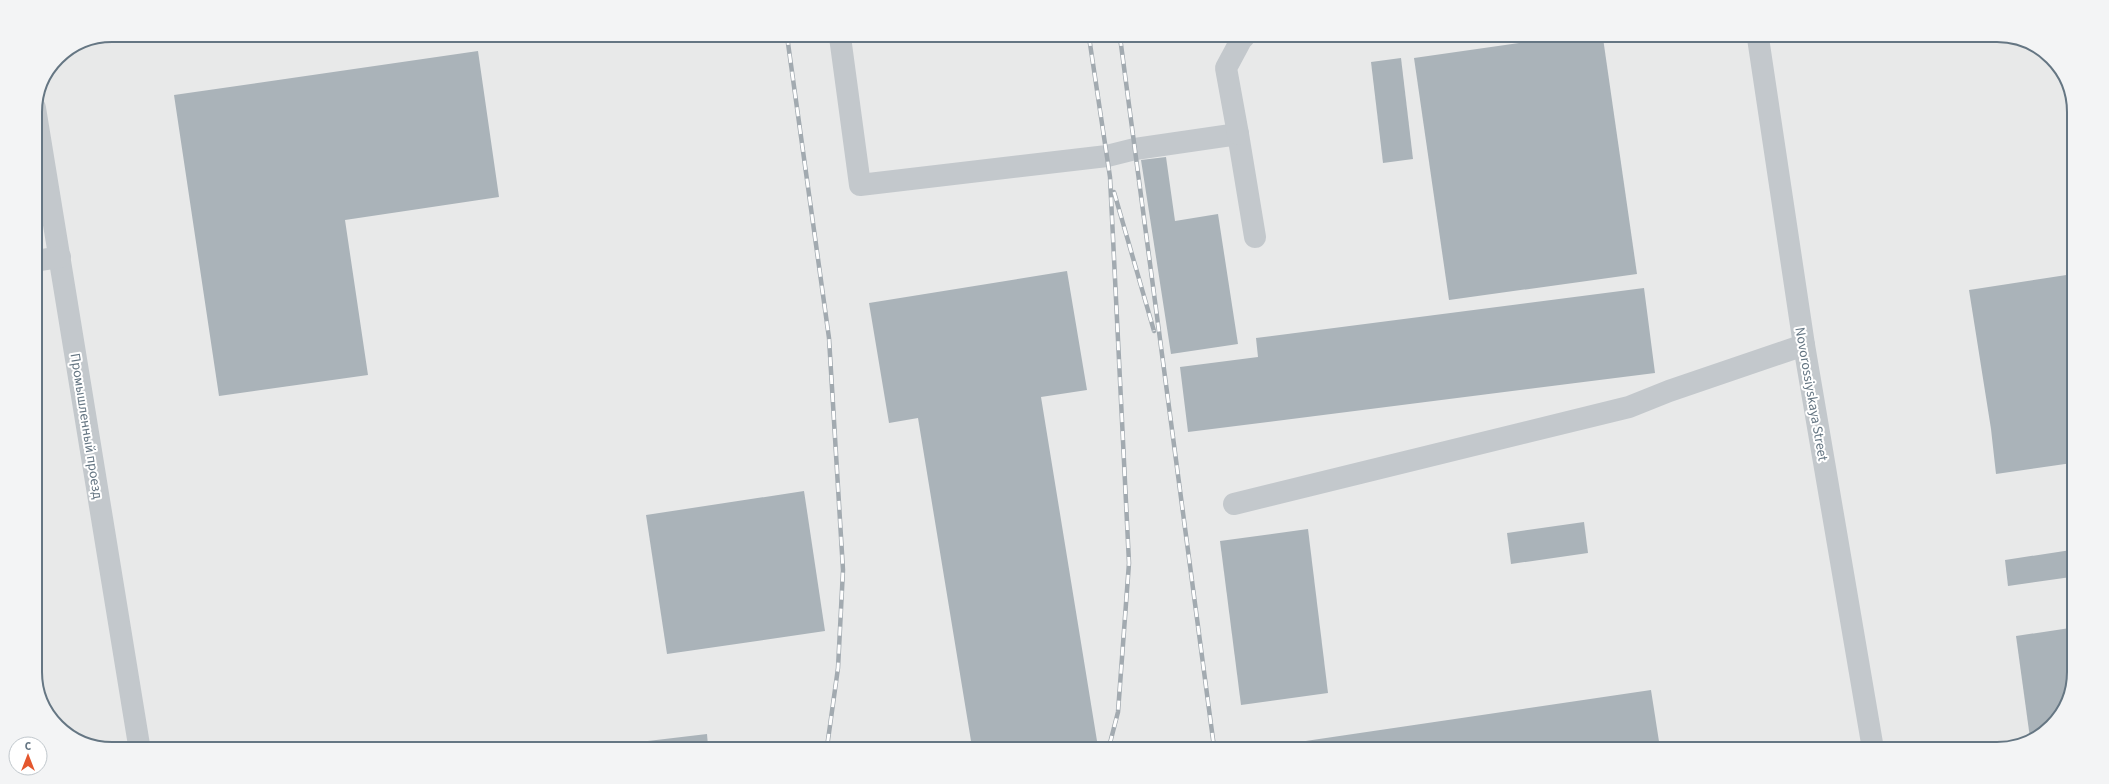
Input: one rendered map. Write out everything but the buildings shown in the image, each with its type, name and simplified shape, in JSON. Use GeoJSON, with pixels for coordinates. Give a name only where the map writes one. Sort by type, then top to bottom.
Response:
{"type":"FeatureCollection","features":[{"type":"Feature","properties":{"kind":"street"},"geometry":{"type":"LineString","coordinates":[[841,42],[860,186],[1107,156],[1135,149],[1238,134]]}},
{"type":"Feature","properties":{"kind":"street"},"geometry":{"type":"LineString","coordinates":[[1240,42],[1226,68],[1256,237]]}},
{"type":"Feature","properties":{"kind":"street","name":"Novorossiyskaya Street"},"geometry":{"type":"LineString","coordinates":[[1759,42],[1804,345],[1872,742]]}},
{"type":"Feature","properties":{"kind":"street","name":"Промышленный проезд"},"geometry":{"type":"LineString","coordinates":[[42,150],[139,742]]}},
{"type":"Feature","properties":{"kind":"street"},"geometry":{"type":"LineString","coordinates":[[42,260],[60,257]]}},
{"type":"Feature","properties":{"kind":"street"},"geometry":{"type":"LineString","coordinates":[[1234,504],[1629,407],[1669,391],[1804,345]]}},
{"type":"Feature","properties":{"kind":"shaded area"},"geometry":{"type":"Polygon","coordinates":[[[1997,42],[2020,46],[2036,54],[2053,69],[2062,85],[2067,107],[2066,686],[2060,703],[2053,715],[2043,725],[2028,735],[2015,740],[1997,742],[112,742],[89,738],[73,730],[56,715],[46,695],[42,677],[42,112],[43,98],[47,85],[54,73],[73,54],[85,47],[98,43],[1997,42]]]}},
{"type":"Feature","properties":{"kind":"railway"},"geometry":{"type":"LineString","coordinates":[[788,42],[829,338],[843,570],[838,668],[828,742]]}},
{"type":"Feature","properties":{"kind":"railway"},"geometry":{"type":"LineString","coordinates":[[1090,42],[1110,177],[1129,563],[1118,712],[1110,742]]}},
{"type":"Feature","properties":{"kind":"railway"},"geometry":{"type":"LineString","coordinates":[[1121,42],[1213,742]]}},
{"type":"Feature","properties":{"kind":"railway"},"geometry":{"type":"LineString","coordinates":[[1114,192],[1154,331]]}}]}
